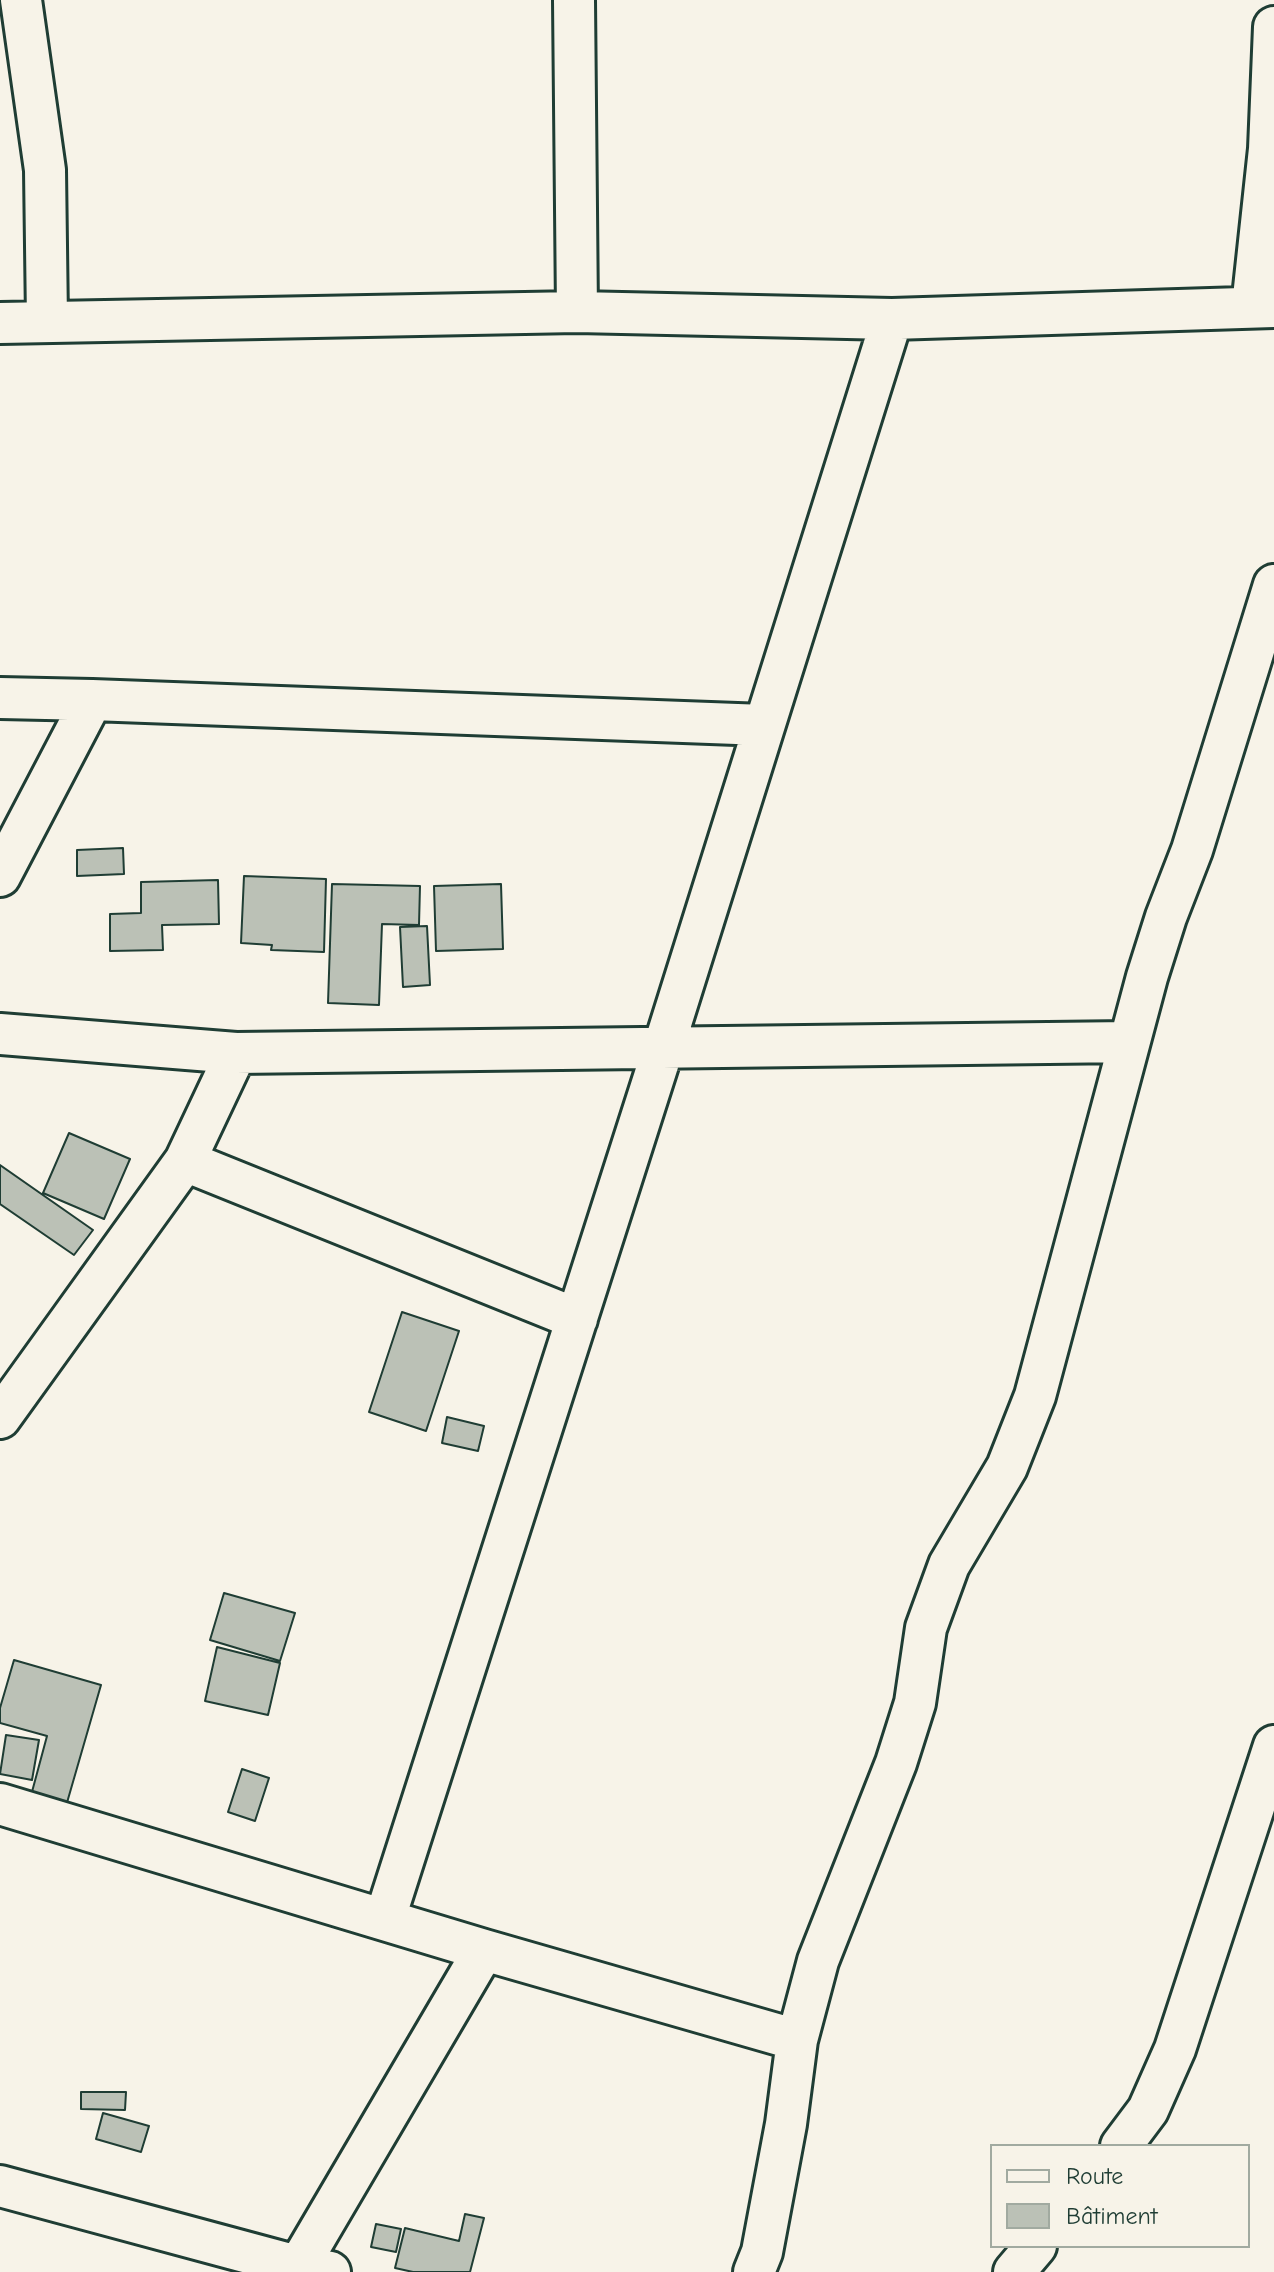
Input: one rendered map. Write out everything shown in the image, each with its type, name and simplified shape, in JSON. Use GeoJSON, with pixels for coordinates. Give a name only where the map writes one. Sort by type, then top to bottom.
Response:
{"type":"FeatureCollection","features":[{"type":"Feature","properties":{"kind":"street"},"geometry":{"type":"LineString","coordinates":[[21,0],[45,170],[47,321]]}},
{"type":"Feature","properties":{"kind":"street"},"geometry":{"type":"LineString","coordinates":[[574,0],[577,312]]}},
{"type":"Feature","properties":{"kind":"street"},"geometry":{"type":"LineString","coordinates":[[0,323],[577,312],[892,319],[1263,307],[1274,28]]}},
{"type":"Feature","properties":{"kind":"street"},"geometry":{"type":"LineString","coordinates":[[385,1918],[892,319]]}},
{"type":"Feature","properties":{"kind":"street"},"geometry":{"type":"LineString","coordinates":[[754,2272],[762,2252],[786,2124],[797,2040],[818,1961],[896,1763],[915,1703],[926,1628],[949,1565],[1007,1467],[1035,1396],[1152,962],[1192,850],[1274,585]]}},
{"type":"Feature","properties":{"kind":"street"},"geometry":{"type":"LineString","coordinates":[[0,698],[764,725]]}},
{"type":"Feature","properties":{"kind":"street"},"geometry":{"type":"LineString","coordinates":[[0,876],[92,700]]}},
{"type":"Feature","properties":{"kind":"street"},"geometry":{"type":"LineString","coordinates":[[0,1034],[236,1053],[1129,1042]]}},
{"type":"Feature","properties":{"kind":"street"},"geometry":{"type":"LineString","coordinates":[[0,1418],[185,1161],[236,1053]]}},
{"type":"Feature","properties":{"kind":"street"},"geometry":{"type":"LineString","coordinates":[[185,1161],[577,1319]]}},
{"type":"Feature","properties":{"kind":"street"},"geometry":{"type":"LineString","coordinates":[[1122,2144],[1148,2110],[1175,2049],[1274,1746]]}},
{"type":"Feature","properties":{"kind":"street"},"geometry":{"type":"LineString","coordinates":[[0,1804],[484,1950],[797,2040]]}},
{"type":"Feature","properties":{"kind":"street"},"geometry":{"type":"LineString","coordinates":[[0,2186],[307,2270],[484,1950]]}},
{"type":"Feature","properties":{"kind":"street"},"geometry":{"type":"LineString","coordinates":[[1014,2272],[1034,2248]]}},
{"type":"Feature","properties":{"kind":"building"},"geometry":{"type":"Polygon","coordinates":[[[123,848],[124,874],[77,876],[77,850],[123,848]]]}},
{"type":"Feature","properties":{"kind":"building"},"geometry":{"type":"Polygon","coordinates":[[[244,876],[326,879],[324,952],[271,950],[272,945],[241,943],[244,876]]]}},
{"type":"Feature","properties":{"kind":"building"},"geometry":{"type":"Polygon","coordinates":[[[218,880],[219,924],[162,925],[163,950],[110,951],[110,914],[141,913],[141,882],[218,880]]]}},
{"type":"Feature","properties":{"kind":"building"},"geometry":{"type":"Polygon","coordinates":[[[332,884],[420,886],[419,925],[382,924],[379,1005],[328,1003],[332,884]]]}},
{"type":"Feature","properties":{"kind":"building"},"geometry":{"type":"Polygon","coordinates":[[[501,884],[503,949],[436,951],[434,886],[501,884]]]}},
{"type":"Feature","properties":{"kind":"building"},"geometry":{"type":"Polygon","coordinates":[[[427,926],[430,985],[403,987],[400,927],[427,926]]]}},
{"type":"Feature","properties":{"kind":"building"},"geometry":{"type":"Polygon","coordinates":[[[69,1133],[130,1159],[104,1219],[43,1193],[69,1133]]]}},
{"type":"Feature","properties":{"kind":"building"},"geometry":{"type":"Polygon","coordinates":[[[0,1165],[93,1230],[74,1255],[0,1204],[0,1165]]]}},
{"type":"Feature","properties":{"kind":"building"},"geometry":{"type":"Polygon","coordinates":[[[402,1312],[459,1331],[426,1431],[369,1412],[402,1312]]]}},
{"type":"Feature","properties":{"kind":"building"},"geometry":{"type":"Polygon","coordinates":[[[447,1417],[484,1426],[478,1451],[442,1443],[447,1417]]]}},
{"type":"Feature","properties":{"kind":"building"},"geometry":{"type":"Polygon","coordinates":[[[224,1593],[295,1613],[280,1661],[210,1640],[224,1593]]]}},
{"type":"Feature","properties":{"kind":"building"},"geometry":{"type":"Polygon","coordinates":[[[217,1647],[280,1663],[268,1715],[205,1701],[217,1647]]]}},
{"type":"Feature","properties":{"kind":"building"},"geometry":{"type":"Polygon","coordinates":[[[14,1660],[101,1685],[64,1813],[29,1803],[47,1736],[0,1723],[0,1708],[14,1660]]]}},
{"type":"Feature","properties":{"kind":"building"},"geometry":{"type":"Polygon","coordinates":[[[6,1735],[39,1740],[32,1780],[0,1774],[6,1735]]]}},
{"type":"Feature","properties":{"kind":"building"},"geometry":{"type":"Polygon","coordinates":[[[242,1769],[269,1778],[255,1821],[228,1812],[242,1769]]]}},
{"type":"Feature","properties":{"kind":"building"},"geometry":{"type":"Polygon","coordinates":[[[81,2092],[126,2092],[125,2110],[81,2109],[81,2092]]]}},
{"type":"Feature","properties":{"kind":"building"},"geometry":{"type":"Polygon","coordinates":[[[103,2113],[149,2126],[141,2152],[96,2139],[103,2113]]]}},
{"type":"Feature","properties":{"kind":"building"},"geometry":{"type":"Polygon","coordinates":[[[465,2214],[484,2218],[470,2272],[413,2272],[395,2268],[405,2228],[459,2241],[465,2214]]]}},
{"type":"Feature","properties":{"kind":"building"},"geometry":{"type":"Polygon","coordinates":[[[376,2224],[401,2229],[396,2252],[371,2247],[376,2224]]]}}]}
